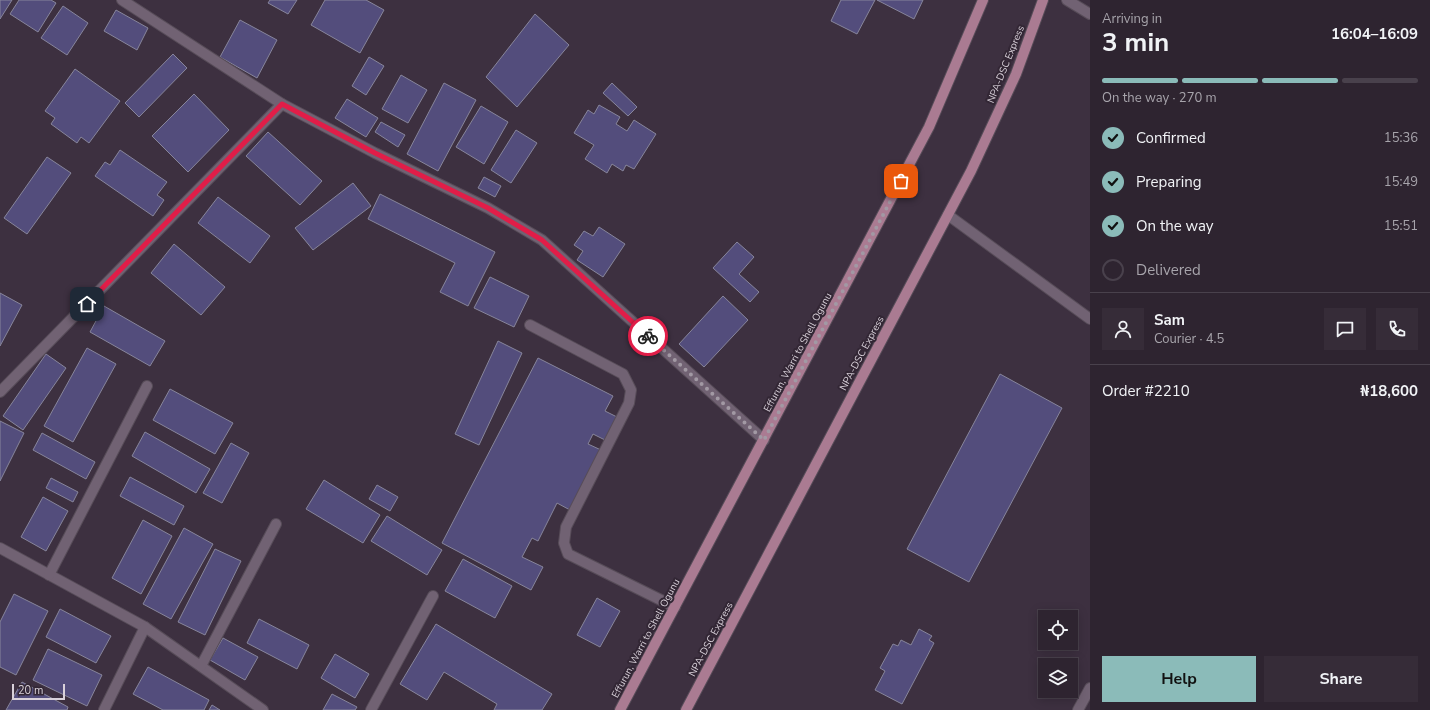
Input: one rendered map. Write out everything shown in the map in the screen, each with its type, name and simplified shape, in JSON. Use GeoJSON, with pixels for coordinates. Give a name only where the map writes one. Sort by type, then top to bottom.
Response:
{"type":"FeatureCollection","features":[{"type":"Feature","properties":{"kind":"main road","name":"Effurun, Warri to Shell Ogunu"},"geometry":{"type":"LineString","coordinates":[[620,710],[929,126],[983,0]]}},
{"type":"Feature","properties":{"kind":"main road","name":"NPA-DSC Express"},"geometry":{"type":"LineString","coordinates":[[686,710],[971,171],[1016,74],[1043,0]]}},
{"type":"Feature","properties":{"kind":"street"},"geometry":{"type":"LineString","coordinates":[[122,0],[282,104],[375,153],[488,208],[542,240],[764,440]]}},
{"type":"Feature","properties":{"kind":"street"},"geometry":{"type":"LineString","coordinates":[[1067,0],[1090,14]]}},
{"type":"Feature","properties":{"kind":"street"},"geometry":{"type":"LineString","coordinates":[[0,392],[282,104]]}},
{"type":"Feature","properties":{"kind":"street"},"geometry":{"type":"LineString","coordinates":[[948,215],[1090,319]]}},
{"type":"Feature","properties":{"kind":"street"},"geometry":{"type":"LineString","coordinates":[[530,325],[623,374],[631,390],[629,403],[566,527],[564,542],[568,554],[675,607]]}},
{"type":"Feature","properties":{"kind":"street"},"geometry":{"type":"LineString","coordinates":[[49,575],[147,386]]}},
{"type":"Feature","properties":{"kind":"street"},"geometry":{"type":"LineString","coordinates":[[201,666],[276,524]]}},
{"type":"Feature","properties":{"kind":"street"},"geometry":{"type":"LineString","coordinates":[[0,548],[145,627],[263,710]]}},
{"type":"Feature","properties":{"kind":"street"},"geometry":{"type":"LineString","coordinates":[[372,710],[433,596]]}},
{"type":"Feature","properties":{"kind":"street"},"geometry":{"type":"LineString","coordinates":[[104,710],[145,627]]}},
{"type":"Feature","properties":{"kind":"street"},"geometry":{"type":"LineString","coordinates":[[1078,710],[1090,688]]}},
{"type":"Feature","properties":{"kind":"building"},"geometry":{"type":"Polygon","coordinates":[[[0,0],[12,0],[0,19],[0,0]]]}},
{"type":"Feature","properties":{"kind":"building"},"geometry":{"type":"Polygon","coordinates":[[[19,0],[51,0],[56,3],[38,32],[10,14],[19,0]]]}},
{"type":"Feature","properties":{"kind":"building"},"geometry":{"type":"Polygon","coordinates":[[[270,0],[297,0],[288,14],[268,3],[270,0]]]}},
{"type":"Feature","properties":{"kind":"building"},"geometry":{"type":"Polygon","coordinates":[[[325,0],[366,0],[384,10],[360,53],[311,25],[325,0]]]}},
{"type":"Feature","properties":{"kind":"building"},"geometry":{"type":"Polygon","coordinates":[[[841,0],[875,0],[857,34],[831,21],[841,0]]]}},
{"type":"Feature","properties":{"kind":"building"},"geometry":{"type":"Polygon","coordinates":[[[877,0],[923,0],[914,19],[877,0]]]}},
{"type":"Feature","properties":{"kind":"building"},"geometry":{"type":"Polygon","coordinates":[[[63,6],[88,23],[67,55],[41,38],[63,6]]]}},
{"type":"Feature","properties":{"kind":"building"},"geometry":{"type":"Polygon","coordinates":[[[116,10],[148,28],[137,50],[104,31],[116,10]]]}},
{"type":"Feature","properties":{"kind":"building"},"geometry":{"type":"Polygon","coordinates":[[[535,14],[569,45],[517,107],[486,77],[535,14]]]}},
{"type":"Feature","properties":{"kind":"building"},"geometry":{"type":"Polygon","coordinates":[[[240,20],[277,40],[257,78],[220,57],[240,20]]]}},
{"type":"Feature","properties":{"kind":"building"},"geometry":{"type":"Polygon","coordinates":[[[173,54],[187,68],[139,117],[125,103],[173,54]]]}},
{"type":"Feature","properties":{"kind":"building"},"geometry":{"type":"Polygon","coordinates":[[[369,57],[384,66],[366,95],[352,86],[369,57]]]}},
{"type":"Feature","properties":{"kind":"building"},"geometry":{"type":"Polygon","coordinates":[[[75,69],[120,101],[89,143],[81,137],[77,143],[51,124],[55,118],[45,111],[75,69]]]}},
{"type":"Feature","properties":{"kind":"building"},"geometry":{"type":"Polygon","coordinates":[[[401,75],[427,90],[408,123],[382,109],[401,75]]]}},
{"type":"Feature","properties":{"kind":"building"},"geometry":{"type":"Polygon","coordinates":[[[444,83],[476,100],[438,171],[407,154],[444,83]]]}},
{"type":"Feature","properties":{"kind":"building"},"geometry":{"type":"Polygon","coordinates":[[[612,83],[637,107],[628,116],[603,93],[612,83]]]}},
{"type":"Feature","properties":{"kind":"building"},"geometry":{"type":"Polygon","coordinates":[[[194,94],[229,130],[188,172],[152,136],[194,94]]]}},
{"type":"Feature","properties":{"kind":"building"},"geometry":{"type":"Polygon","coordinates":[[[347,99],[378,118],[366,137],[335,118],[347,99]]]}},
{"type":"Feature","properties":{"kind":"building"},"geometry":{"type":"Polygon","coordinates":[[[599,105],[620,117],[616,124],[627,131],[634,120],[656,134],[634,169],[626,165],[623,171],[612,164],[607,173],[585,159],[594,145],[574,133],[588,110],[594,114],[599,105]]]}},
{"type":"Feature","properties":{"kind":"building"},"geometry":{"type":"Polygon","coordinates":[[[481,106],[508,122],[484,164],[456,147],[481,106]]]}},
{"type":"Feature","properties":{"kind":"building"},"geometry":{"type":"Polygon","coordinates":[[[381,122],[405,135],[398,147],[375,132],[381,122]]]}},
{"type":"Feature","properties":{"kind":"building"},"geometry":{"type":"Polygon","coordinates":[[[516,130],[537,143],[511,183],[491,170],[516,130]]]}},
{"type":"Feature","properties":{"kind":"building"},"geometry":{"type":"Polygon","coordinates":[[[268,132],[322,181],[300,205],[246,156],[268,132]]]}},
{"type":"Feature","properties":{"kind":"building"},"geometry":{"type":"Polygon","coordinates":[[[120,150],[167,182],[157,195],[164,200],[153,216],[95,176],[105,162],[110,165],[120,150]]]}},
{"type":"Feature","properties":{"kind":"building"},"geometry":{"type":"Polygon","coordinates":[[[47,157],[71,173],[27,234],[4,218],[47,157]]]}},
{"type":"Feature","properties":{"kind":"building"},"geometry":{"type":"Polygon","coordinates":[[[484,177],[501,186],[495,197],[478,188],[484,177]]]}},
{"type":"Feature","properties":{"kind":"building"},"geometry":{"type":"Polygon","coordinates":[[[353,183],[371,206],[313,250],[295,228],[353,183]]]}},
{"type":"Feature","properties":{"kind":"building"},"geometry":{"type":"Polygon","coordinates":[[[380,194],[495,252],[468,306],[440,292],[455,263],[368,219],[380,194]]]}},
{"type":"Feature","properties":{"kind":"building"},"geometry":{"type":"Polygon","coordinates":[[[218,197],[270,236],[250,263],[198,223],[218,197]]]}},
{"type":"Feature","properties":{"kind":"building"},"geometry":{"type":"Polygon","coordinates":[[[599,227],[625,244],[603,277],[577,260],[583,251],[574,245],[584,231],[593,236],[599,227]]]}},
{"type":"Feature","properties":{"kind":"building"},"geometry":{"type":"Polygon","coordinates":[[[737,242],[754,257],[739,274],[759,292],[750,302],[713,268],[737,242]]]}},
{"type":"Feature","properties":{"kind":"building"},"geometry":{"type":"Polygon","coordinates":[[[174,244],[225,287],[201,315],[151,273],[174,244]]]}},
{"type":"Feature","properties":{"kind":"building"},"geometry":{"type":"Polygon","coordinates":[[[490,277],[529,296],[514,327],[474,308],[490,277]]]}},
{"type":"Feature","properties":{"kind":"building"},"geometry":{"type":"Polygon","coordinates":[[[0,293],[22,305],[0,346],[0,293]]]}},
{"type":"Feature","properties":{"kind":"building"},"geometry":{"type":"Polygon","coordinates":[[[723,296],[748,320],[704,367],[679,344],[723,296]]]}},
{"type":"Feature","properties":{"kind":"building"},"geometry":{"type":"Polygon","coordinates":[[[104,306],[165,341],[150,366],[90,332],[104,306]]]}},
{"type":"Feature","properties":{"kind":"building"},"geometry":{"type":"Polygon","coordinates":[[[498,341],[522,353],[479,445],[455,434],[498,341]]]}},
{"type":"Feature","properties":{"kind":"building"},"geometry":{"type":"Polygon","coordinates":[[[87,348],[116,364],[73,442],[44,426],[87,348]]]}},
{"type":"Feature","properties":{"kind":"building"},"geometry":{"type":"Polygon","coordinates":[[[46,354],[66,368],[23,430],[3,416],[46,354]]]}},
{"type":"Feature","properties":{"kind":"building"},"geometry":{"type":"Polygon","coordinates":[[[538,358],[613,396],[605,411],[619,418],[607,441],[593,434],[588,444],[601,450],[570,510],[557,503],[538,541],[532,538],[522,557],[543,567],[531,590],[442,543],[538,358]]]}},
{"type":"Feature","properties":{"kind":"building"},"geometry":{"type":"Polygon","coordinates":[[[1000,374],[1062,408],[969,582],[907,549],[1000,374]]]}},
{"type":"Feature","properties":{"kind":"building"},"geometry":{"type":"Polygon","coordinates":[[[170,389],[233,423],[215,454],[153,420],[170,389]]]}},
{"type":"Feature","properties":{"kind":"building"},"geometry":{"type":"Polygon","coordinates":[[[0,421],[24,433],[0,481],[0,421]]]}},
{"type":"Feature","properties":{"kind":"building"},"geometry":{"type":"Polygon","coordinates":[[[145,432],[210,469],[196,493],[132,456],[145,432]]]}},
{"type":"Feature","properties":{"kind":"building"},"geometry":{"type":"Polygon","coordinates":[[[42,433],[95,462],[86,479],[33,450],[42,433]]]}},
{"type":"Feature","properties":{"kind":"building"},"geometry":{"type":"Polygon","coordinates":[[[231,443],[249,453],[222,503],[203,493],[231,443]]]}},
{"type":"Feature","properties":{"kind":"building"},"geometry":{"type":"Polygon","coordinates":[[[130,477],[184,506],[174,525],[120,496],[130,477]]]}},
{"type":"Feature","properties":{"kind":"building"},"geometry":{"type":"Polygon","coordinates":[[[51,478],[78,492],[73,502],[46,488],[51,478]]]}},
{"type":"Feature","properties":{"kind":"building"},"geometry":{"type":"Polygon","coordinates":[[[324,480],[380,515],[363,543],[306,509],[324,480]]]}},
{"type":"Feature","properties":{"kind":"building"},"geometry":{"type":"Polygon","coordinates":[[[377,485],[398,497],[390,511],[369,499],[377,485]]]}},
{"type":"Feature","properties":{"kind":"building"},"geometry":{"type":"Polygon","coordinates":[[[43,497],[68,511],[46,551],[21,537],[43,497]]]}},
{"type":"Feature","properties":{"kind":"building"},"geometry":{"type":"Polygon","coordinates":[[[387,516],[442,550],[427,575],[371,541],[387,516]]]}},
{"type":"Feature","properties":{"kind":"building"},"geometry":{"type":"Polygon","coordinates":[[[143,520],[172,536],[141,594],[112,578],[143,520]]]}},
{"type":"Feature","properties":{"kind":"building"},"geometry":{"type":"Polygon","coordinates":[[[184,528],[213,544],[171,619],[143,604],[184,528]]]}},
{"type":"Feature","properties":{"kind":"building"},"geometry":{"type":"Polygon","coordinates":[[[215,549],[241,561],[205,635],[178,622],[215,549]]]}},
{"type":"Feature","properties":{"kind":"building"},"geometry":{"type":"Polygon","coordinates":[[[463,559],[512,586],[495,618],[445,591],[463,559]]]}},
{"type":"Feature","properties":{"kind":"building"},"geometry":{"type":"Polygon","coordinates":[[[14,594],[48,611],[16,675],[0,667],[0,622],[14,594]]]}},
{"type":"Feature","properties":{"kind":"building"},"geometry":{"type":"Polygon","coordinates":[[[597,598],[620,611],[600,647],[577,635],[597,598]]]}},
{"type":"Feature","properties":{"kind":"building"},"geometry":{"type":"Polygon","coordinates":[[[60,609],[111,636],[96,663],[46,637],[60,609]]]}},
{"type":"Feature","properties":{"kind":"building"},"geometry":{"type":"Polygon","coordinates":[[[259,619],[309,645],[297,669],[247,643],[259,619]]]}},
{"type":"Feature","properties":{"kind":"building"},"geometry":{"type":"Polygon","coordinates":[[[436,624],[552,694],[542,710],[494,710],[497,704],[444,672],[427,700],[400,684],[436,624]]]}},
{"type":"Feature","properties":{"kind":"building"},"geometry":{"type":"Polygon","coordinates":[[[919,629],[932,636],[929,640],[934,643],[902,704],[875,690],[885,671],[880,668],[893,644],[898,646],[901,640],[911,645],[919,629]]]}},
{"type":"Feature","properties":{"kind":"building"},"geometry":{"type":"Polygon","coordinates":[[[223,638],[258,657],[245,680],[210,660],[223,638]]]}},
{"type":"Feature","properties":{"kind":"building"},"geometry":{"type":"Polygon","coordinates":[[[48,649],[102,675],[87,706],[33,680],[48,649]]]}},
{"type":"Feature","properties":{"kind":"building"},"geometry":{"type":"Polygon","coordinates":[[[335,654],[369,674],[355,698],[321,678],[335,654]]]}},
{"type":"Feature","properties":{"kind":"building"},"geometry":{"type":"Polygon","coordinates":[[[148,667],[209,700],[204,710],[163,710],[133,694],[148,667]]]}},
{"type":"Feature","properties":{"kind":"building"},"geometry":{"type":"Polygon","coordinates":[[[22,682],[68,707],[67,710],[6,710],[22,682]]]}},
{"type":"Feature","properties":{"kind":"building"},"geometry":{"type":"Polygon","coordinates":[[[332,694],[357,707],[355,710],[323,710],[332,694]]]}},
{"type":"Feature","properties":{"kind":"building"},"geometry":{"type":"Polygon","coordinates":[[[212,705],[220,710],[209,710],[212,705]]]}},
{"type":"Feature","properties":{"kind":"way so far"},"geometry":{"type":"LineString","coordinates":[[648,336],[764,440],[901,181]]}},
{"type":"Feature","properties":{"kind":"route"},"geometry":{"type":"LineString","coordinates":[[87,304],[282,104],[375,153],[488,208],[542,240],[648,336]]}}]}
